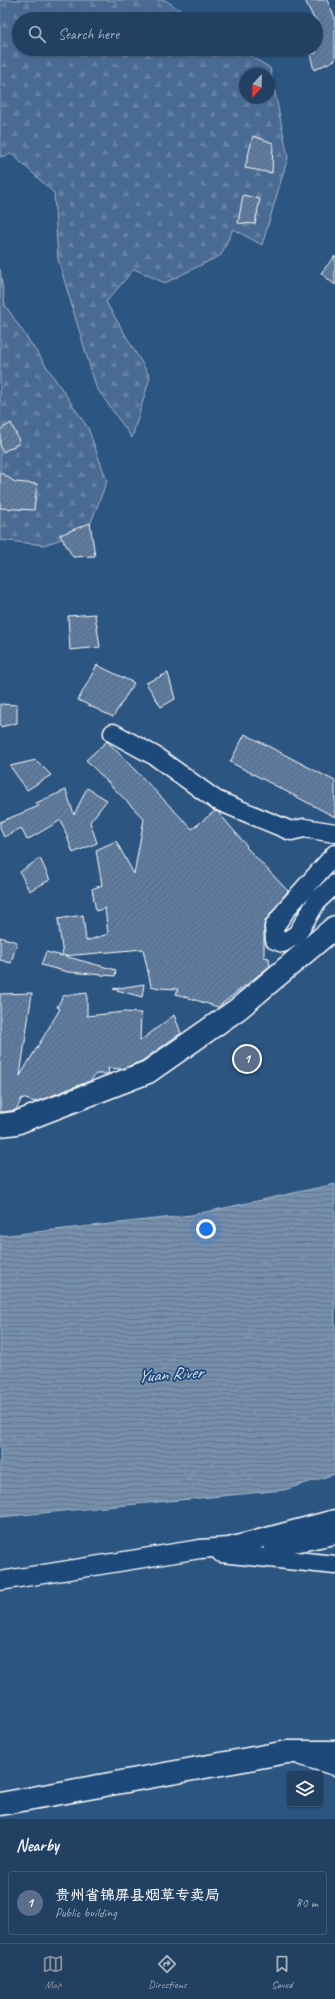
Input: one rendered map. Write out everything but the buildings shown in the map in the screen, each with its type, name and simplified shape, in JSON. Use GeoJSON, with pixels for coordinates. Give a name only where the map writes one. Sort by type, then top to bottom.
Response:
{"type":"FeatureCollection","features":[{"type":"Feature","properties":{"kind":"main road"},"geometry":{"type":"LineString","coordinates":[[0,1125],[16,1123],[148,1072],[238,1009],[335,927]]}},
{"type":"Feature","properties":{"kind":"main road"},"geometry":{"type":"LineString","coordinates":[[0,1804],[287,1752],[335,1752]]}},
{"type":"Feature","properties":{"kind":"street"},"geometry":{"type":"LineString","coordinates":[[113,733],[155,756],[216,800],[291,831],[304,828],[335,833]]}},
{"type":"Feature","properties":{"kind":"street"},"geometry":{"type":"LineString","coordinates":[[335,854],[288,907],[274,927],[275,940],[283,943],[297,934],[317,901],[335,884]]}},
{"type":"Feature","properties":{"kind":"street"},"geometry":{"type":"LineString","coordinates":[[0,1581],[200,1549],[229,1547],[335,1519]]}},
{"type":"Feature","properties":{"kind":"street"},"geometry":{"type":"LineString","coordinates":[[233,1556],[335,1535]]}},
{"type":"Feature","properties":{"kind":"street"},"geometry":{"type":"LineString","coordinates":[[200,1549],[233,1556],[335,1565]]}},
{"type":"Feature","properties":{"kind":"street"},"geometry":{"type":"LineString","coordinates":[[287,1752],[335,1766]]}},
{"type":"Feature","properties":{"kind":"green space"},"geometry":{"type":"Polygon","coordinates":[[[0,0],[165,0],[183,12],[12,12],[12,56],[251,56],[270,68],[239,68],[239,104],[275,104],[275,93],[288,157],[262,245],[233,229],[221,255],[165,283],[134,269],[106,302],[150,377],[132,438],[96,387],[58,259],[54,193],[12,154],[0,157],[0,0]]]}},
{"type":"Feature","properties":{"kind":"green space"},"geometry":{"type":"Polygon","coordinates":[[[0,269],[5,305],[88,428],[107,481],[88,530],[44,545],[0,540],[0,269]]]}},
{"type":"Feature","properties":{"kind":"water","name":"Yuan River"},"geometry":{"type":"Polygon","coordinates":[[[335,1184],[335,1474],[284,1490],[0,1517],[0,1236],[192,1215],[335,1184]]]}},
{"type":"Feature","properties":{"kind":"place","name":"贵州省锦屏县烟草专卖局"},"geometry":{"type":"Point","coordinates":[247,1059]}}]}
